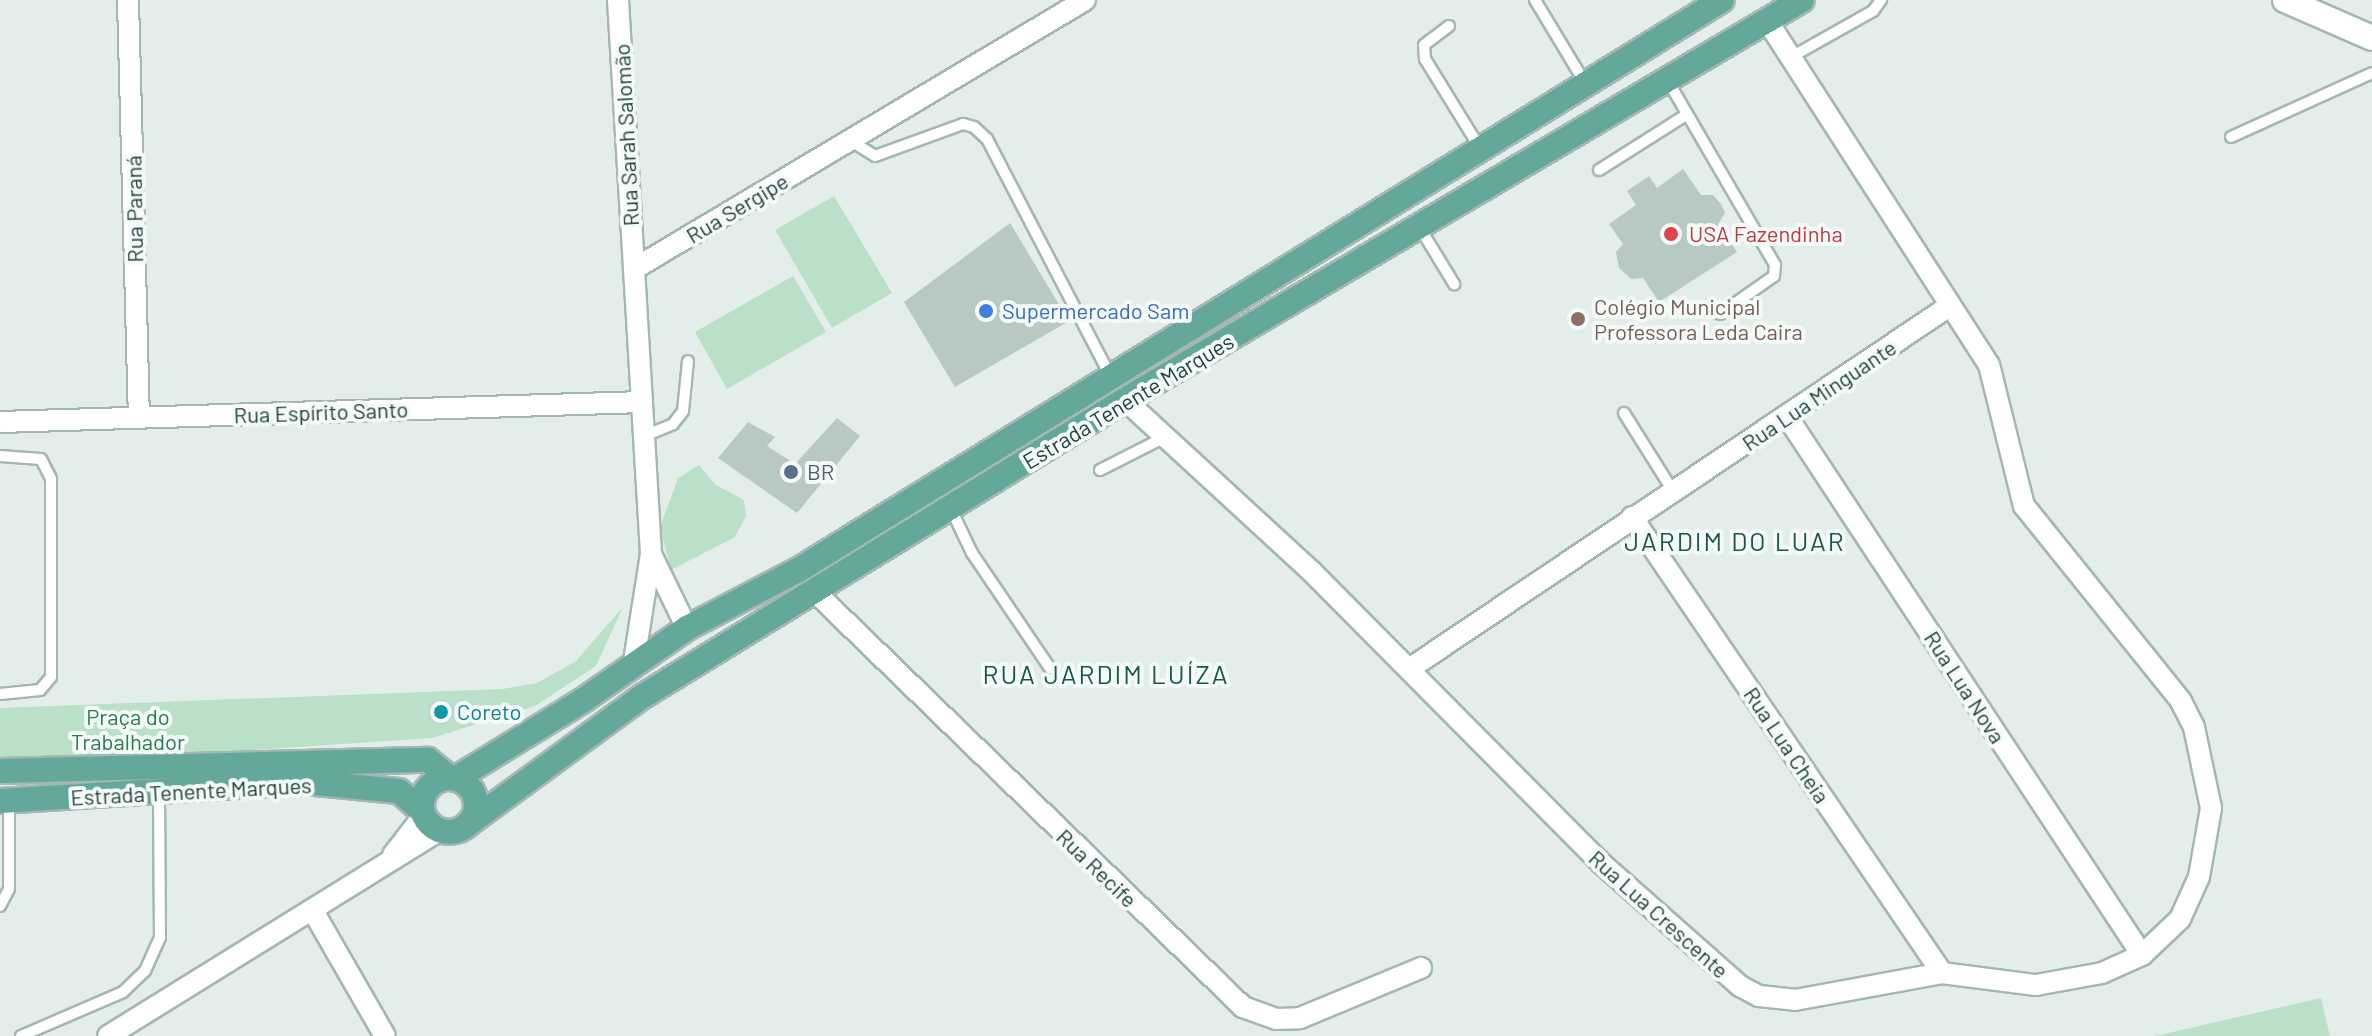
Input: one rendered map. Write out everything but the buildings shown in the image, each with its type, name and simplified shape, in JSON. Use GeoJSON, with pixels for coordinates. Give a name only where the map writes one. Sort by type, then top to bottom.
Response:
{"type":"FeatureCollection","features":[{"type":"Feature","properties":{"kind":"main road","name":"Estrada Tenente Marques"},"geometry":{"type":"LineString","coordinates":[[0,771],[428,760],[452,778],[582,701],[634,661],[687,628],[800,569],[1722,0]]}},
{"type":"Feature","properties":{"kind":"main road","name":"Estrada Tenente Marques"},"geometry":{"type":"LineString","coordinates":[[468,824],[640,698],[816,593],[1125,400],[1802,0]]}},
{"type":"Feature","properties":{"kind":"main road"},"geometry":{"type":"LineString","coordinates":[[640,698],[650,683],[693,657],[687,628]]}},
{"type":"Feature","properties":{"kind":"main road"},"geometry":{"type":"LineString","coordinates":[[452,778],[474,794],[475,810],[468,824],[428,819],[430,785],[452,778]]}},
{"type":"Feature","properties":{"kind":"main road","name":"Estrada Tenente Marques"},"geometry":{"type":"LineString","coordinates":[[4,801],[305,782],[399,791],[428,819]]}},
{"type":"Feature","properties":{"kind":"street","name":"Rua Paraná"},"geometry":{"type":"LineString","coordinates":[[128,0],[139,417]]}},
{"type":"Feature","properties":{"kind":"street","name":"Rua Sarah Salomão"},"geometry":{"type":"LineString","coordinates":[[618,0],[634,269]]}},
{"type":"Feature","properties":{"kind":"street","name":"Rua Sergipe"},"geometry":{"type":"LineString","coordinates":[[634,269],[1085,0]]}},
{"type":"Feature","properties":{"kind":"street"},"geometry":{"type":"LineString","coordinates":[[2285,0],[2372,38]]}},
{"type":"Feature","properties":{"kind":"street"},"geometry":{"type":"LineString","coordinates":[[1768,22],[1793,56],[1948,307]]}},
{"type":"Feature","properties":{"kind":"street"},"geometry":{"type":"LineString","coordinates":[[634,269],[651,554],[634,661]]}},
{"type":"Feature","properties":{"kind":"street","name":"Rua Lua Minguante"},"geometry":{"type":"LineString","coordinates":[[1409,669],[1632,517],[1788,418],[1948,307]]}},
{"type":"Feature","properties":{"kind":"street","name":"Rua Lua Crescente"},"geometry":{"type":"LineString","coordinates":[[1125,400],[1409,669],[1601,863],[1740,986],[1759,996],[1795,1000],[1942,973],[2036,985],[2102,973],[2142,955],[2180,919],[2199,877],[2211,808],[2204,755],[2181,701],[2024,506],[1994,379],[1948,307]]}},
{"type":"Feature","properties":{"kind":"street","name":"Rua Espírito Santo"},"geometry":{"type":"LineString","coordinates":[[0,422],[642,402]]}},
{"type":"Feature","properties":{"kind":"street","name":"Rua Lua Nova"},"geometry":{"type":"LineString","coordinates":[[1788,418],[2142,955]]}},
{"type":"Feature","properties":{"kind":"street","name":"Rua Lua Cheia"},"geometry":{"type":"LineString","coordinates":[[1632,517],[1942,973]]}},
{"type":"Feature","properties":{"kind":"street"},"geometry":{"type":"LineString","coordinates":[[651,554],[687,628]]}},
{"type":"Feature","properties":{"kind":"street","name":"Rua Recife"},"geometry":{"type":"LineString","coordinates":[[816,593],[1243,1007],[1276,1019],[1300,1018],[1421,968]]}},
{"type":"Feature","properties":{"kind":"street"},"geometry":{"type":"LineString","coordinates":[[108,1036],[383,867],[428,819]]}},
{"type":"Feature","properties":{"kind":"street"},"geometry":{"type":"LineString","coordinates":[[313,911],[385,1036]]}},
{"type":"Feature","properties":{"kind":"lane"},"geometry":{"type":"LineString","coordinates":[[1535,0],[1586,85]]}},
{"type":"Feature","properties":{"kind":"lane"},"geometry":{"type":"LineString","coordinates":[[1793,56],[1873,11],[1881,0]]}},
{"type":"Feature","properties":{"kind":"lane"},"geometry":{"type":"LineString","coordinates":[[1449,26],[1424,45],[1425,59],[1481,150]]}},
{"type":"Feature","properties":{"kind":"lane"},"geometry":{"type":"LineString","coordinates":[[2231,137],[2372,73]]}},
{"type":"Feature","properties":{"kind":"lane"},"geometry":{"type":"LineString","coordinates":[[1668,80],[1775,265],[1774,276],[1720,314]]}},
{"type":"Feature","properties":{"kind":"lane"},"geometry":{"type":"LineString","coordinates":[[1599,170],[1686,115]]}},
{"type":"Feature","properties":{"kind":"lane"},"geometry":{"type":"LineString","coordinates":[[851,141],[875,156],[963,124],[974,127],[987,139],[1110,375]]}},
{"type":"Feature","properties":{"kind":"lane"},"geometry":{"type":"LineString","coordinates":[[1420,228],[1454,284]]}},
{"type":"Feature","properties":{"kind":"lane"},"geometry":{"type":"LineString","coordinates":[[644,436],[673,424],[683,411],[688,361]]}},
{"type":"Feature","properties":{"kind":"lane"},"geometry":{"type":"LineString","coordinates":[[1624,413],[1673,491]]}},
{"type":"Feature","properties":{"kind":"lane"},"geometry":{"type":"LineString","coordinates":[[1100,470],[1165,437]]}},
{"type":"Feature","properties":{"kind":"lane"},"geometry":{"type":"LineString","coordinates":[[0,456],[41,459],[51,479],[51,677],[40,690],[0,694]]}},
{"type":"Feature","properties":{"kind":"lane"},"geometry":{"type":"LineString","coordinates":[[951,509],[972,553],[1050,668]]}},
{"type":"Feature","properties":{"kind":"lane"},"geometry":{"type":"LineString","coordinates":[[21,1036],[123,992],[145,971],[160,938],[159,791]]}},
{"type":"Feature","properties":{"kind":"lane"},"geometry":{"type":"LineString","coordinates":[[0,906],[9,889],[4,801]]}},
{"type":"Feature","properties":{"kind":"green space"},"geometry":{"type":"Polygon","coordinates":[[[834,196],[892,293],[832,328],[775,230],[834,196]]]}},
{"type":"Feature","properties":{"kind":"green space"},"geometry":{"type":"Polygon","coordinates":[[[793,276],[826,332],[727,389],[695,332],[793,276]]]}},
{"type":"Feature","properties":{"kind":"green space"},"geometry":{"type":"Polygon","coordinates":[[[699,465],[716,485],[744,500],[746,516],[735,537],[671,570],[660,527],[678,478],[699,465]]]}},
{"type":"Feature","properties":{"kind":"green space","name":"Praça do Trabalhador"},"geometry":{"type":"Polygon","coordinates":[[[623,607],[596,666],[535,706],[432,738],[134,758],[0,760],[0,708],[502,689],[537,683],[576,661],[623,607]]]}},
{"type":"Feature","properties":{"kind":"green space"},"geometry":{"type":"Polygon","coordinates":[[[2321,998],[2330,1036],[2155,1036],[2321,998]]]}},
{"type":"Feature","properties":{"kind":"place","name":"USA Fazendinha"},"geometry":{"type":"Point","coordinates":[1671,234]}},
{"type":"Feature","properties":{"kind":"place","name":"Supermercado Sam"},"geometry":{"type":"Point","coordinates":[986,311]}},
{"type":"Feature","properties":{"kind":"place","name":"Colégio Municipal Professora Leda Caira"},"geometry":{"type":"Point","coordinates":[1578,319]}},
{"type":"Feature","properties":{"kind":"place","name":"BR"},"geometry":{"type":"Point","coordinates":[791,472]}},
{"type":"Feature","properties":{"kind":"place","name":"Coreto"},"geometry":{"type":"Point","coordinates":[441,712]}},
{"type":"Feature","properties":{"kind":"district","name":"JARDIM DO LUAR"},"geometry":{"type":"Point","coordinates":[1735,541]}},
{"type":"Feature","properties":{"kind":"district","name":"RUA JARDIM LUÍZA"},"geometry":{"type":"Point","coordinates":[1106,674]}}]}
